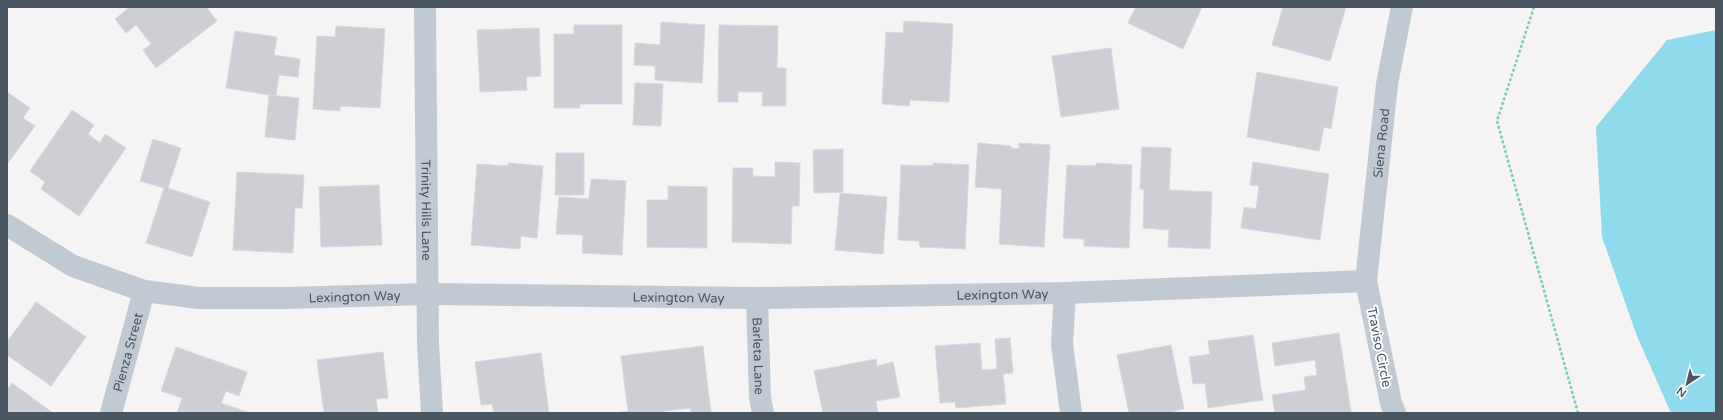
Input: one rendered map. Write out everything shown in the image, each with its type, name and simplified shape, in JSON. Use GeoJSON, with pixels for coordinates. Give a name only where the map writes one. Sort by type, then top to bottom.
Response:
{"type":"FeatureCollection","features":[{"type":"Feature","properties":{"kind":"street","name":"Trinity Hills Lane"},"geometry":{"type":"LineString","coordinates":[[425,7],[428,344],[432,413]]}},
{"type":"Feature","properties":{"kind":"street","name":"Siena Road"},"geometry":{"type":"LineString","coordinates":[[1366,280],[1387,84],[1402,7]]}},
{"type":"Feature","properties":{"kind":"street","name":"Lexington Way"},"geometry":{"type":"LineString","coordinates":[[7,225],[73,266],[144,291],[199,298],[287,298],[428,294],[757,298],[1065,293],[1366,280]]}},
{"type":"Feature","properties":{"kind":"street","name":"Traviso Circle"},"geometry":{"type":"LineString","coordinates":[[1366,280],[1391,403],[1395,413]]}},
{"type":"Feature","properties":{"kind":"street","name":"Pienza Street"},"geometry":{"type":"LineString","coordinates":[[111,413],[144,291]]}},
{"type":"Feature","properties":{"kind":"street"},"geometry":{"type":"LineString","coordinates":[[1065,293],[1062,344],[1070,413]]}},
{"type":"Feature","properties":{"kind":"street","name":"Barleta Lane"},"geometry":{"type":"LineString","coordinates":[[757,298],[760,398],[763,413]]}},
{"type":"Feature","properties":{"kind":"path"},"geometry":{"type":"LineString","coordinates":[[1534,7],[1497,121],[1578,413]]}},
{"type":"Feature","properties":{"kind":"water"},"geometry":{"type":"Polygon","coordinates":[[[1716,30],[1716,413],[1671,413],[1637,336],[1602,237],[1596,127],[1667,40],[1716,30]]]}},
{"type":"Feature","properties":{"kind":"building"},"geometry":{"type":"Polygon","coordinates":[[[130,7],[206,7],[217,21],[156,68],[143,50],[151,44],[136,25],[126,33],[115,19],[130,7]]]}},
{"type":"Feature","properties":{"kind":"building"},"geometry":{"type":"Polygon","coordinates":[[[1136,7],[1202,7],[1183,49],[1128,23],[1136,7]]]}},
{"type":"Feature","properties":{"kind":"building"},"geometry":{"type":"Polygon","coordinates":[[[1283,7],[1346,7],[1330,61],[1272,45],[1283,7]]]}},
{"type":"Feature","properties":{"kind":"building"},"geometry":{"type":"Polygon","coordinates":[[[904,21],[953,24],[949,102],[910,100],[909,106],[882,104],[886,32],[903,33],[904,21]]]}},
{"type":"Feature","properties":{"kind":"building"},"geometry":{"type":"Polygon","coordinates":[[[661,22],[705,25],[702,83],[655,80],[655,66],[634,65],[635,43],[660,45],[661,22]]]}},
{"type":"Feature","properties":{"kind":"building"},"geometry":{"type":"Polygon","coordinates":[[[574,25],[622,25],[622,104],[580,104],[580,108],[554,108],[554,34],[574,34],[574,25]]]}},
{"type":"Feature","properties":{"kind":"building"},"geometry":{"type":"Polygon","coordinates":[[[719,25],[778,26],[777,68],[786,68],[786,106],[762,106],[763,92],[738,92],[738,102],[718,102],[719,25]]]}},
{"type":"Feature","properties":{"kind":"building"},"geometry":{"type":"Polygon","coordinates":[[[336,26],[385,29],[380,108],[340,106],[340,111],[313,109],[317,36],[335,37],[336,26]]]}},
{"type":"Feature","properties":{"kind":"building"},"geometry":{"type":"Polygon","coordinates":[[[539,28],[541,76],[526,77],[527,90],[480,92],[477,30],[539,28]]]}},
{"type":"Feature","properties":{"kind":"building"},"geometry":{"type":"Polygon","coordinates":[[[235,31],[277,37],[274,55],[300,59],[298,77],[279,75],[276,96],[226,88],[235,31]]]}},
{"type":"Feature","properties":{"kind":"building"},"geometry":{"type":"Polygon","coordinates":[[[1111,48],[1119,109],[1061,117],[1052,56],[1111,48]]]}},
{"type":"Feature","properties":{"kind":"building"},"geometry":{"type":"Polygon","coordinates":[[[1257,72],[1338,87],[1331,129],[1324,127],[1319,151],[1247,137],[1257,72]]]}},
{"type":"Feature","properties":{"kind":"building"},"geometry":{"type":"Polygon","coordinates":[[[635,83],[663,84],[661,126],[633,125],[635,83]]]}},
{"type":"Feature","properties":{"kind":"building"},"geometry":{"type":"Polygon","coordinates":[[[7,92],[30,108],[23,118],[35,126],[8,163],[7,92]]]}},
{"type":"Feature","properties":{"kind":"building"},"geometry":{"type":"Polygon","coordinates":[[[269,95],[299,98],[295,140],[265,137],[269,95]]]}},
{"type":"Feature","properties":{"kind":"building"},"geometry":{"type":"Polygon","coordinates":[[[72,110],[94,125],[88,134],[100,143],[105,134],[126,148],[79,216],[41,189],[45,182],[30,171],[72,110]]]}},
{"type":"Feature","properties":{"kind":"building"},"geometry":{"type":"Polygon","coordinates":[[[153,139],[181,148],[168,188],[210,202],[192,257],[146,243],[164,188],[140,181],[153,139]]]}},
{"type":"Feature","properties":{"kind":"building"},"geometry":{"type":"Polygon","coordinates":[[[978,143],[1011,146],[1011,148],[1019,149],[1019,143],[1050,145],[1044,247],[999,244],[1002,189],[975,187],[978,143]]]}},
{"type":"Feature","properties":{"kind":"building"},"geometry":{"type":"Polygon","coordinates":[[[1142,147],[1171,148],[1169,190],[1212,192],[1210,249],[1168,247],[1169,230],[1143,228],[1144,190],[1140,189],[1142,147]]]}},
{"type":"Feature","properties":{"kind":"building"},"geometry":{"type":"Polygon","coordinates":[[[843,149],[843,192],[814,193],[813,150],[843,149]]]}},
{"type":"Feature","properties":{"kind":"building"},"geometry":{"type":"Polygon","coordinates":[[[556,153],[584,153],[584,195],[555,195],[556,153]]]}},
{"type":"Feature","properties":{"kind":"building"},"geometry":{"type":"Polygon","coordinates":[[[775,162],[800,163],[799,206],[792,206],[791,244],[732,242],[733,168],[753,168],[753,176],[775,177],[775,162]]]}},
{"type":"Feature","properties":{"kind":"building"},"geometry":{"type":"Polygon","coordinates":[[[1253,162],[1329,174],[1320,240],[1241,228],[1244,207],[1256,209],[1259,186],[1250,185],[1253,162]]]}},
{"type":"Feature","properties":{"kind":"building"},"geometry":{"type":"Polygon","coordinates":[[[508,163],[543,166],[537,238],[521,236],[520,249],[471,245],[477,164],[508,166],[508,163]]]}},
{"type":"Feature","properties":{"kind":"building"},"geometry":{"type":"Polygon","coordinates":[[[933,163],[969,165],[965,249],[920,247],[919,241],[898,240],[901,165],[933,166],[933,163]]]}},
{"type":"Feature","properties":{"kind":"building"},"geometry":{"type":"Polygon","coordinates":[[[1096,163],[1132,165],[1129,248],[1084,246],[1084,239],[1063,238],[1067,165],[1096,166],[1096,163]]]}},
{"type":"Feature","properties":{"kind":"building"},"geometry":{"type":"Polygon","coordinates":[[[237,172],[304,175],[302,208],[295,208],[293,253],[233,250],[237,172]]]}},
{"type":"Feature","properties":{"kind":"building"},"geometry":{"type":"Polygon","coordinates":[[[591,179],[626,181],[622,255],[582,253],[583,235],[556,234],[559,197],[589,199],[591,179]]]}},
{"type":"Feature","properties":{"kind":"building"},"geometry":{"type":"Polygon","coordinates":[[[379,185],[382,245],[321,247],[319,187],[379,185]]]}},
{"type":"Feature","properties":{"kind":"building"},"geometry":{"type":"Polygon","coordinates":[[[668,186],[707,187],[707,248],[647,247],[647,200],[668,200],[668,186]]]}},
{"type":"Feature","properties":{"kind":"building"},"geometry":{"type":"Polygon","coordinates":[[[840,193],[887,197],[883,254],[835,250],[840,193]]]}},
{"type":"Feature","properties":{"kind":"building"},"geometry":{"type":"Polygon","coordinates":[[[36,302],[86,337],[51,386],[7,355],[7,342],[36,302]]]}},
{"type":"Feature","properties":{"kind":"building"},"geometry":{"type":"Polygon","coordinates":[[[1339,333],[1351,413],[1275,413],[1272,395],[1306,390],[1304,377],[1317,375],[1315,360],[1275,366],[1272,343],[1339,333]]]}},
{"type":"Feature","properties":{"kind":"building"},"geometry":{"type":"Polygon","coordinates":[[[1253,335],[1263,400],[1208,408],[1205,383],[1193,384],[1189,357],[1210,354],[1208,341],[1253,335]]]}},
{"type":"Feature","properties":{"kind":"building"},"geometry":{"type":"Polygon","coordinates":[[[1010,338],[1013,373],[1003,374],[1006,404],[956,408],[955,402],[940,403],[935,346],[980,343],[982,370],[997,369],[995,339],[1010,338]]]}},
{"type":"Feature","properties":{"kind":"building"},"geometry":{"type":"Polygon","coordinates":[[[1171,345],[1184,409],[1166,413],[1129,413],[1117,355],[1171,345]]]}},
{"type":"Feature","properties":{"kind":"building"},"geometry":{"type":"Polygon","coordinates":[[[703,346],[711,413],[691,413],[690,408],[664,411],[664,413],[617,413],[628,411],[621,356],[703,346]]]}},
{"type":"Feature","properties":{"kind":"building"},"geometry":{"type":"Polygon","coordinates":[[[176,347],[247,372],[239,396],[226,391],[221,403],[250,413],[177,413],[182,398],[161,391],[176,347]]]}},
{"type":"Feature","properties":{"kind":"building"},"geometry":{"type":"Polygon","coordinates":[[[383,352],[388,398],[376,399],[378,413],[324,413],[317,360],[383,352]]]}},
{"type":"Feature","properties":{"kind":"building"},"geometry":{"type":"Polygon","coordinates":[[[541,353],[549,413],[494,413],[492,404],[481,405],[475,362],[541,353]]]}},
{"type":"Feature","properties":{"kind":"building"},"geometry":{"type":"Polygon","coordinates":[[[876,359],[877,366],[893,362],[900,397],[876,401],[878,413],[823,413],[814,371],[876,359]]]}},
{"type":"Feature","properties":{"kind":"building"},"geometry":{"type":"Polygon","coordinates":[[[12,383],[53,413],[7,413],[7,390],[12,383]]]}}]}
